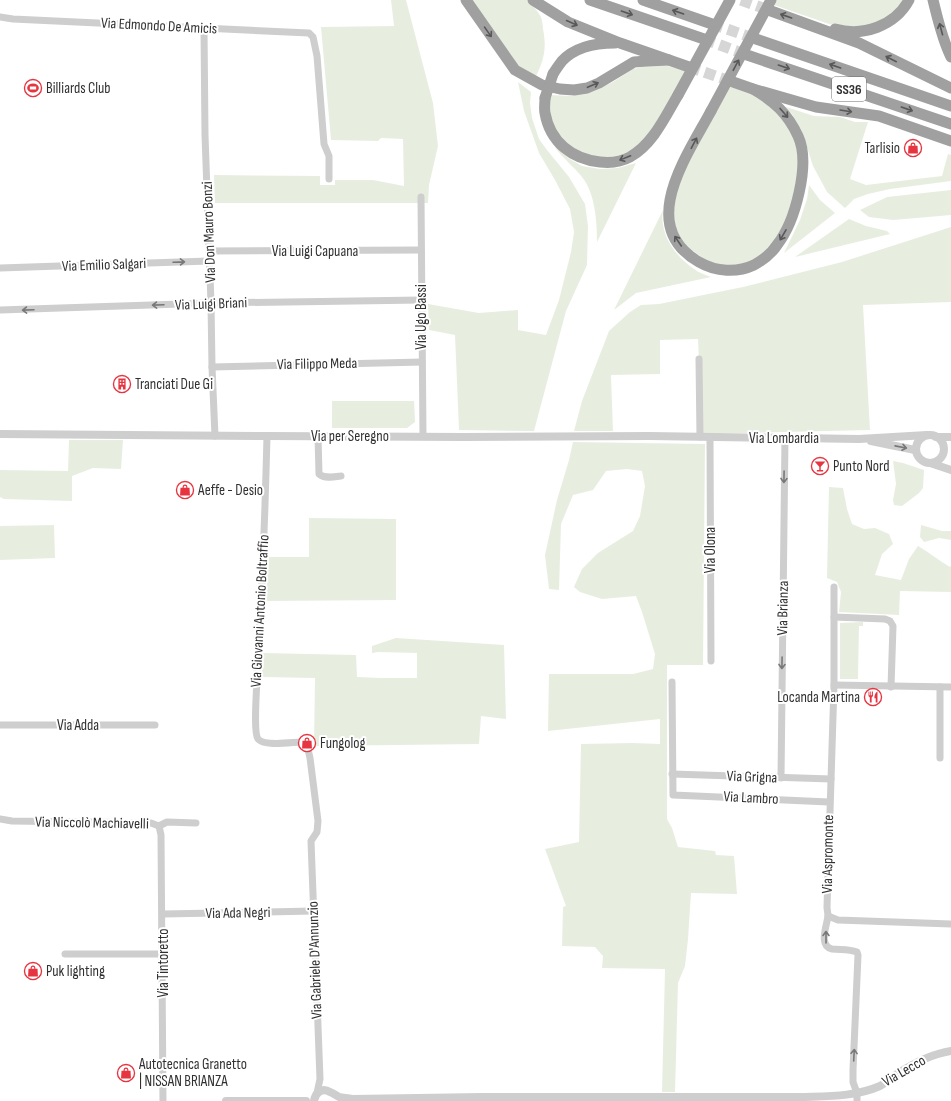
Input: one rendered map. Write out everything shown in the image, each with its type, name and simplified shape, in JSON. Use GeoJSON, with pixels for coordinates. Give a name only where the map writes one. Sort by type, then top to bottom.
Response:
{"type":"FeatureCollection","features":[{"type":"Feature","properties":{"kind":"highway"},"geometry":{"type":"LineString","coordinates":[[466,0],[515,70],[542,85],[574,90],[587,88],[599,83],[634,62],[669,60]]}},
{"type":"Feature","properties":{"kind":"highway"},"geometry":{"type":"LineString","coordinates":[[533,0],[568,22],[620,43],[689,67]]}},
{"type":"Feature","properties":{"kind":"highway"},"geometry":{"type":"LineString","coordinates":[[590,0],[704,39]]}},
{"type":"Feature","properties":{"kind":"highway"},"geometry":{"type":"LineString","coordinates":[[643,0],[712,24]]}},
{"type":"Feature","properties":{"kind":"highway"},"geometry":{"type":"LineString","coordinates":[[620,43],[602,43],[587,46],[574,51],[563,60],[553,74],[545,98],[544,112],[548,126],[564,149],[577,157],[590,161],[616,161],[629,157],[642,148],[655,134],[730,0]]}},
{"type":"Feature","properties":{"kind":"highway"},"geometry":{"type":"LineString","coordinates":[[801,21],[838,30],[868,31],[884,25],[895,18],[906,6],[909,0]]}},
{"type":"Feature","properties":{"kind":"highway"},"geometry":{"type":"LineString","coordinates":[[933,0],[941,32],[951,58]]}},
{"type":"Feature","properties":{"kind":"highway"},"geometry":{"type":"LineString","coordinates":[[753,89],[768,97],[777,106],[789,120],[799,137],[803,157],[802,178],[797,201],[787,229],[777,246],[766,257],[742,270],[716,269],[691,257],[680,246],[672,232],[668,218],[669,200],[677,174],[771,5],[801,21],[859,43],[951,88]]}},
{"type":"Feature","properties":{"kind":"highway","name":"SS36"},"geometry":{"type":"LineString","coordinates":[[756,39],[951,106]]}},
{"type":"Feature","properties":{"kind":"highway","name":"SS36"},"geometry":{"type":"LineString","coordinates":[[747,54],[951,124]]}},
{"type":"Feature","properties":{"kind":"highway"},"geometry":{"type":"LineString","coordinates":[[732,82],[816,107],[879,116],[951,142]]}},
{"type":"Feature","properties":{"kind":"street","name":"Via Edmondo De Amicis"},"geometry":{"type":"LineString","coordinates":[[0,17],[8,19],[309,33],[314,37],[317,56],[324,144],[329,156],[328,179]]}},
{"type":"Feature","properties":{"kind":"street","name":"Via Edmondo De Amicis"},"geometry":{"type":"LineString","coordinates":[[0,21],[8,19]]}},
{"type":"Feature","properties":{"kind":"street","name":"Via Don Mauro Bonzi"},"geometry":{"type":"LineString","coordinates":[[204,29],[205,135],[215,436]]}},
{"type":"Feature","properties":{"kind":"street","name":"Via Ugo Bassi"},"geometry":{"type":"LineString","coordinates":[[421,197],[423,436]]}},
{"type":"Feature","properties":{"kind":"street","name":"Via Luigi Capuana"},"geometry":{"type":"LineString","coordinates":[[209,251],[421,250]]}},
{"type":"Feature","properties":{"kind":"street","name":"Via Emilio Salgari"},"geometry":{"type":"LineString","coordinates":[[0,268],[209,261]]}},
{"type":"Feature","properties":{"kind":"street","name":"Via Luigi Briani"},"geometry":{"type":"LineString","coordinates":[[0,310],[211,303],[421,300]]}},
{"type":"Feature","properties":{"kind":"street"},"geometry":{"type":"LineString","coordinates":[[699,359],[700,438]]}},
{"type":"Feature","properties":{"kind":"street","name":"Via Filippo Meda"},"geometry":{"type":"LineString","coordinates":[[212,366],[422,362]]}},
{"type":"Feature","properties":{"kind":"street","name":"Via per Seregno"},"geometry":{"type":"LineString","coordinates":[[0,434],[215,436],[650,436],[710,438]]}},
{"type":"Feature","properties":{"kind":"street"},"geometry":{"type":"LineString","coordinates":[[927,435],[918,441],[916,450],[917,455],[925,462],[951,470]]}},
{"type":"Feature","properties":{"kind":"street","name":"Via Lombardia"},"geometry":{"type":"LineString","coordinates":[[710,438],[859,439],[927,435],[936,437],[951,437]]}},
{"type":"Feature","properties":{"kind":"street","name":"Via Giovanni Antonio Boltraffio"},"geometry":{"type":"LineString","coordinates":[[267,436],[262,596],[256,698],[256,735],[258,740],[262,742],[302,742],[307,745],[318,821],[317,832],[311,841]]}},
{"type":"Feature","properties":{"kind":"street"},"geometry":{"type":"LineString","coordinates":[[318,436],[319,474],[325,477],[341,476]]}},
{"type":"Feature","properties":{"kind":"street"},"geometry":{"type":"LineString","coordinates":[[936,437],[942,443],[945,463],[951,470]]}},
{"type":"Feature","properties":{"kind":"street","name":"Via Lombardia"},"geometry":{"type":"LineString","coordinates":[[930,463],[939,459],[951,437]]}},
{"type":"Feature","properties":{"kind":"street","name":"Via Olona"},"geometry":{"type":"LineString","coordinates":[[710,438],[711,661]]}},
{"type":"Feature","properties":{"kind":"street","name":"Via Brianza"},"geometry":{"type":"LineString","coordinates":[[781,778],[785,438]]}},
{"type":"Feature","properties":{"kind":"street","name":"Via Lombardia"},"geometry":{"type":"LineString","coordinates":[[859,439],[916,450]]}},
{"type":"Feature","properties":{"kind":"street","name":"Via Aspromonte"},"geometry":{"type":"LineString","coordinates":[[834,587],[834,685],[829,802],[828,916],[824,941],[827,947],[831,949],[852,950],[857,952],[858,955],[853,1070],[853,1082],[857,1097]]}},
{"type":"Feature","properties":{"kind":"street"},"geometry":{"type":"LineString","coordinates":[[834,617],[885,619],[890,621],[893,626],[892,687]]}},
{"type":"Feature","properties":{"kind":"street"},"geometry":{"type":"LineString","coordinates":[[672,682],[672,774]]}},
{"type":"Feature","properties":{"kind":"street"},"geometry":{"type":"LineString","coordinates":[[834,685],[951,687]]}},
{"type":"Feature","properties":{"kind":"street"},"geometry":{"type":"LineString","coordinates":[[940,687],[940,758]]}},
{"type":"Feature","properties":{"kind":"street","name":"Via Adda"},"geometry":{"type":"LineString","coordinates":[[0,725],[155,725]]}},
{"type":"Feature","properties":{"kind":"street","name":"Via Grigna"},"geometry":{"type":"LineString","coordinates":[[672,774],[831,779]]}},
{"type":"Feature","properties":{"kind":"street","name":"Via Lambro"},"geometry":{"type":"LineString","coordinates":[[672,774],[673,795],[829,802]]}},
{"type":"Feature","properties":{"kind":"street","name":"Via Niccolò Machiavelli"},"geometry":{"type":"LineString","coordinates":[[0,819],[12,821],[151,823],[159,826],[167,822],[196,823]]}},
{"type":"Feature","properties":{"kind":"street","name":"Via Niccolò Machiavelli"},"geometry":{"type":"LineString","coordinates":[[0,824],[12,821]]}},
{"type":"Feature","properties":{"kind":"street","name":"Via Tintoretto"},"geometry":{"type":"LineString","coordinates":[[159,826],[161,835],[163,914],[163,1101]]}},
{"type":"Feature","properties":{"kind":"street","name":"Via Gabriele D'Annunzio"},"geometry":{"type":"LineString","coordinates":[[311,841],[320,1080],[318,1095]]}},
{"type":"Feature","properties":{"kind":"street","name":"Via Ada Negri"},"geometry":{"type":"LineString","coordinates":[[163,914],[314,911]]}},
{"type":"Feature","properties":{"kind":"street"},"geometry":{"type":"LineString","coordinates":[[828,916],[838,920],[951,924]]}},
{"type":"Feature","properties":{"kind":"street"},"geometry":{"type":"LineString","coordinates":[[65,954],[162,954]]}},
{"type":"Feature","properties":{"kind":"street","name":"Via Lecco"},"geometry":{"type":"LineString","coordinates":[[352,1099],[482,1097],[663,1099],[800,1098],[835,1096],[857,1097],[885,1083],[907,1068],[928,1057],[951,1051]]}},
{"type":"Feature","properties":{"kind":"street"},"geometry":{"type":"LineString","coordinates":[[226,1101],[305,1101],[318,1095],[330,1092],[334,1098],[338,1096],[352,1099]]}},
{"type":"Feature","properties":{"kind":"street"},"geometry":{"type":"LineString","coordinates":[[342,1101],[352,1099]]}},
{"type":"Feature","properties":{"kind":"shaded area"},"geometry":{"type":"Polygon","coordinates":[[[391,0],[406,0],[433,103],[438,146],[429,185],[428,203],[215,203],[214,175],[320,176],[320,185],[335,185],[335,180],[373,180],[404,186],[403,139],[381,138],[378,141],[331,140],[321,27],[394,26],[391,0]]]}},
{"type":"Feature","properties":{"kind":"shaded area"},"geometry":{"type":"Polygon","coordinates":[[[471,0],[527,0],[536,10],[541,17],[543,24],[545,48],[541,66],[535,78],[519,66],[471,0]]]}},
{"type":"Feature","properties":{"kind":"shaded area"},"geometry":{"type":"Polygon","coordinates":[[[776,0],[905,0],[899,9],[875,26],[845,28],[774,5],[776,0]]]}},
{"type":"Feature","properties":{"kind":"shaded area"},"geometry":{"type":"Polygon","coordinates":[[[664,65],[686,71],[674,95],[643,143],[623,156],[603,159],[588,157],[563,141],[555,130],[550,116],[550,95],[572,96],[594,91],[613,82],[633,69],[646,66],[664,65]]]}},
{"type":"Feature","properties":{"kind":"shaded area"},"geometry":{"type":"Polygon","coordinates":[[[518,82],[531,92],[530,103],[532,118],[539,139],[569,177],[585,204],[588,226],[587,265],[566,311],[534,431],[459,430],[455,335],[429,330],[428,304],[479,313],[518,310],[518,330],[546,335],[559,300],[571,252],[574,232],[570,209],[539,153],[524,111],[518,82]]]}},
{"type":"Feature","properties":{"kind":"shaded area"},"geometry":{"type":"Polygon","coordinates":[[[730,87],[754,95],[764,101],[777,112],[788,125],[795,140],[799,176],[793,200],[775,244],[747,265],[712,265],[684,244],[676,229],[674,211],[676,194],[684,171],[730,87]]]}},
{"type":"Feature","properties":{"kind":"shaded area"},"geometry":{"type":"Polygon","coordinates":[[[783,106],[814,116],[840,117],[855,122],[868,122],[850,179],[866,185],[942,176],[948,154],[951,155],[951,181],[890,189],[868,194],[854,199],[845,208],[827,192],[813,166],[801,129],[792,114],[783,106]]]}},
{"type":"Feature","properties":{"kind":"shaded area"},"geometry":{"type":"Polygon","coordinates":[[[549,136],[568,158],[582,166],[600,169],[618,168],[636,163],[597,242],[596,216],[590,191],[582,177],[557,150],[549,136]]]}},
{"type":"Feature","properties":{"kind":"shaded area"},"geometry":{"type":"Polygon","coordinates":[[[809,185],[820,200],[835,213],[784,253],[800,220],[807,199],[809,185]]]}},
{"type":"Feature","properties":{"kind":"shaded area"},"geometry":{"type":"Polygon","coordinates":[[[951,190],[951,215],[893,220],[869,217],[860,210],[887,197],[951,190]]]}},
{"type":"Feature","properties":{"kind":"shaded area"},"geometry":{"type":"Polygon","coordinates":[[[663,210],[663,228],[675,251],[687,264],[700,273],[711,277],[636,293],[614,310],[663,210]]]}},
{"type":"Feature","properties":{"kind":"shaded area"},"geometry":{"type":"Polygon","coordinates":[[[849,219],[866,226],[887,231],[890,234],[795,257],[849,219]]]}},
{"type":"Feature","properties":{"kind":"shaded area"},"geometry":{"type":"Polygon","coordinates":[[[951,227],[951,302],[863,305],[870,430],[702,434],[698,339],[660,340],[660,374],[611,375],[613,431],[574,431],[582,401],[609,331],[630,312],[641,305],[659,304],[743,287],[842,262],[951,227]]]}},
{"type":"Feature","properties":{"kind":"shaded area"},"geometry":{"type":"Polygon","coordinates":[[[332,401],[414,401],[415,422],[407,428],[332,428],[332,401]]]}},
{"type":"Feature","properties":{"kind":"shaded area"},"geometry":{"type":"Polygon","coordinates":[[[69,440],[123,440],[121,469],[93,468],[72,476],[72,501],[4,499],[0,497],[0,470],[68,471],[69,440]]]}},
{"type":"Feature","properties":{"kind":"shaded area"},"geometry":{"type":"Polygon","coordinates":[[[573,442],[705,444],[703,665],[667,665],[667,819],[672,828],[678,847],[715,851],[716,855],[734,856],[737,894],[691,893],[685,966],[678,983],[675,1092],[662,1092],[665,969],[602,968],[603,956],[595,947],[562,946],[563,907],[566,906],[545,849],[579,842],[581,744],[660,744],[660,719],[548,731],[549,674],[633,674],[653,669],[655,654],[636,596],[602,599],[580,592],[574,587],[582,569],[598,553],[633,531],[640,516],[645,486],[642,471],[627,469],[606,471],[593,490],[573,495],[561,524],[559,590],[549,589],[545,555],[557,500],[573,442]]]}},
{"type":"Feature","properties":{"kind":"shaded area"},"geometry":{"type":"Polygon","coordinates":[[[893,461],[924,470],[923,488],[902,506],[894,505],[893,500],[896,484],[893,461]]]}},
{"type":"Feature","properties":{"kind":"shaded area"},"geometry":{"type":"Polygon","coordinates":[[[829,487],[843,488],[847,509],[852,524],[864,529],[875,528],[889,534],[893,544],[882,554],[875,575],[901,580],[909,559],[918,546],[946,565],[951,566],[951,592],[900,591],[899,615],[839,612],[841,592],[837,582],[827,578],[829,487]]]}},
{"type":"Feature","properties":{"kind":"shaded area"},"geometry":{"type":"Polygon","coordinates":[[[309,518],[396,519],[396,600],[266,601],[268,557],[309,557],[309,518]]]}},
{"type":"Feature","properties":{"kind":"shaded area"},"geometry":{"type":"Polygon","coordinates":[[[54,525],[55,558],[0,560],[0,526],[54,525]]]}},
{"type":"Feature","properties":{"kind":"shaded area"},"geometry":{"type":"Polygon","coordinates":[[[921,525],[942,531],[951,531],[951,540],[939,538],[924,542],[920,537],[921,525]]]}},
{"type":"Feature","properties":{"kind":"shaded area"},"geometry":{"type":"Polygon","coordinates":[[[863,622],[863,626],[859,626],[858,679],[840,679],[840,623],[863,622]]]}},
{"type":"Feature","properties":{"kind":"shaded area"},"geometry":{"type":"Polygon","coordinates":[[[396,638],[504,645],[506,719],[481,716],[479,744],[314,746],[315,678],[262,677],[263,653],[356,655],[357,677],[417,678],[417,653],[372,653],[372,646],[396,638]]]}},
{"type":"Feature","properties":{"kind":"tunnel"},"geometry":{"type":"LineString","coordinates":[[741,0],[771,11]]}},
{"type":"Feature","properties":{"kind":"tunnel"},"geometry":{"type":"LineString","coordinates":[[712,24],[756,39]]}},
{"type":"Feature","properties":{"kind":"tunnel"},"geometry":{"type":"LineString","coordinates":[[704,39],[747,55]]}},
{"type":"Feature","properties":{"kind":"tunnel"},"geometry":{"type":"LineString","coordinates":[[689,67],[733,82]]}},
{"type":"Feature","properties":{"kind":"place","name":"Billiards Club"},"geometry":{"type":"Point","coordinates":[33,88]}},
{"type":"Feature","properties":{"kind":"place","name":"Tarlisio"},"geometry":{"type":"Point","coordinates":[913,148]}},
{"type":"Feature","properties":{"kind":"place","name":"Tranciati Due Gi"},"geometry":{"type":"Point","coordinates":[122,384]}},
{"type":"Feature","properties":{"kind":"place","name":"Punto Nord"},"geometry":{"type":"Point","coordinates":[820,466]}},
{"type":"Feature","properties":{"kind":"place","name":"Aeffe - Desio"},"geometry":{"type":"Point","coordinates":[185,490]}},
{"type":"Feature","properties":{"kind":"place","name":"Locanda Martina"},"geometry":{"type":"Point","coordinates":[873,697]}},
{"type":"Feature","properties":{"kind":"place","name":"Fungolog"},"geometry":{"type":"Point","coordinates":[307,743]}},
{"type":"Feature","properties":{"kind":"place","name":"Puk lighting"},"geometry":{"type":"Point","coordinates":[33,971]}},
{"type":"Feature","properties":{"kind":"place","name":"Autotecnica Granetto | NISSAN BRIANZA"},"geometry":{"type":"Point","coordinates":[126,1073]}}]}
